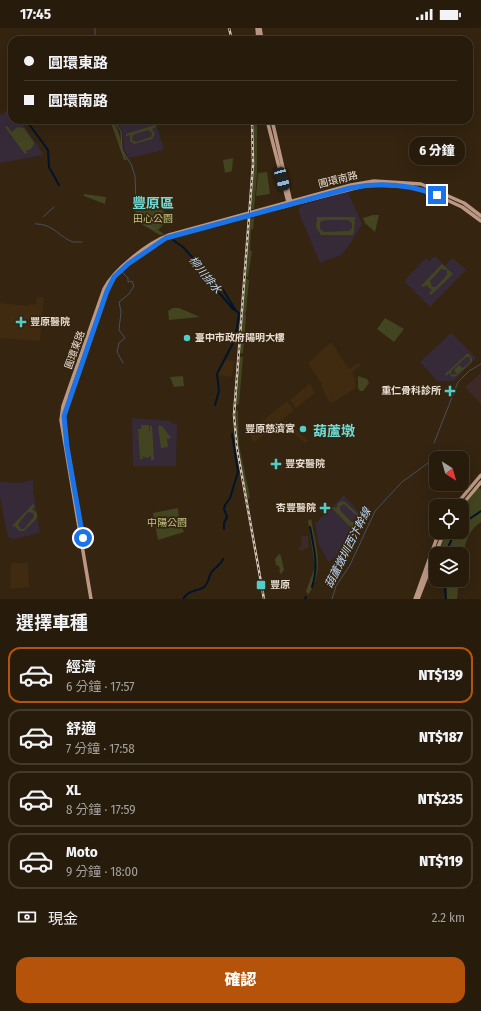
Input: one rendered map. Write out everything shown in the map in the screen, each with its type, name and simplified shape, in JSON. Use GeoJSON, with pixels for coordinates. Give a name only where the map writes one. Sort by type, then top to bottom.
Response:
{"type":"FeatureCollection","features":[{"type":"Feature","properties":{"kind":"main road"},"geometry":{"type":"LineString","coordinates":[[268,124],[290,202]]}},
{"type":"Feature","properties":{"kind":"main road"},"geometry":{"type":"LineString","coordinates":[[273,124],[290,202]]}},
{"type":"Feature","properties":{"kind":"main road","name":"圓環南路"},"geometry":{"type":"LineString","coordinates":[[290,202],[366,182],[405,182],[421,184],[457,200],[481,216]]}},
{"type":"Feature","properties":{"kind":"main road","name":"圓環南路"},"geometry":{"type":"LineString","coordinates":[[290,202],[367,185],[409,186],[436,195],[462,207],[481,221]]}},
{"type":"Feature","properties":{"kind":"main road","name":"圓環東路"},"geometry":{"type":"LineString","coordinates":[[92,599],[64,420],[70,394],[108,287],[119,272],[166,238],[290,202]]}},
{"type":"Feature","properties":{"kind":"main road"},"geometry":{"type":"LineString","coordinates":[[461,499],[481,475]]}},
{"type":"Feature","properties":{"kind":"main road"},"geometry":{"type":"LineString","coordinates":[[467,499],[481,482]]}},
{"type":"Feature","properties":{"kind":"main road"},"geometry":{"type":"LineString","coordinates":[[417,599],[437,539]]}},
{"type":"Feature","properties":{"kind":"main road"},"geometry":{"type":"LineString","coordinates":[[417,599],[441,539]]}},
{"type":"Feature","properties":{"kind":"shaded area"},"geometry":{"type":"Polygon","coordinates":[[[8,110],[8,124],[23,124],[44,155],[0,163],[0,115],[8,110]]]}},
{"type":"Feature","properties":{"kind":"shaded area"},"geometry":{"type":"Polygon","coordinates":[[[118,124],[156,124],[164,150],[129,158],[124,149],[122,130],[118,124]]]}},
{"type":"Feature","properties":{"kind":"shaded area"},"geometry":{"type":"Polygon","coordinates":[[[348,192],[362,224],[350,244],[341,255],[320,263],[299,213],[299,208],[302,205],[348,192]]]}},
{"type":"Feature","properties":{"kind":"shaded area"},"geometry":{"type":"Polygon","coordinates":[[[435,256],[445,266],[453,258],[466,270],[430,307],[405,282],[406,279],[426,258],[429,261],[435,256]]]}},
{"type":"Feature","properties":{"kind":"shaded area","name":"豐原醫院"},"geometry":{"type":"Polygon","coordinates":[[[37,297],[44,297],[40,341],[0,338],[0,303],[29,306],[29,304],[36,305],[37,297]]]}},
{"type":"Feature","properties":{"kind":"shaded area"},"geometry":{"type":"Polygon","coordinates":[[[451,333],[476,358],[454,381],[437,381],[420,362],[451,333]]]}},
{"type":"Feature","properties":{"kind":"shaded area"},"geometry":{"type":"Polygon","coordinates":[[[331,342],[349,369],[359,363],[361,366],[352,372],[356,388],[335,401],[330,393],[334,401],[330,403],[321,386],[322,384],[308,363],[331,342]]]}},
{"type":"Feature","properties":{"kind":"shaded area"},"geometry":{"type":"Polygon","coordinates":[[[226,360],[234,361],[232,377],[218,375],[218,371],[226,360]]]}},
{"type":"Feature","properties":{"kind":"shaded area"},"geometry":{"type":"Polygon","coordinates":[[[481,373],[481,404],[465,387],[481,373]]]}},
{"type":"Feature","properties":{"kind":"shaded area"},"geometry":{"type":"Polygon","coordinates":[[[310,383],[315,393],[296,408],[290,400],[310,383]]]}},
{"type":"Feature","properties":{"kind":"shaded area"},"geometry":{"type":"Polygon","coordinates":[[[287,401],[294,410],[255,442],[252,441],[249,429],[255,427],[287,401]]]}},
{"type":"Feature","properties":{"kind":"shaded area"},"geometry":{"type":"Polygon","coordinates":[[[132,418],[171,421],[173,424],[177,423],[176,466],[133,466],[132,418]]]}},
{"type":"Feature","properties":{"kind":"shaded area"},"geometry":{"type":"Polygon","coordinates":[[[286,420],[308,441],[305,443],[282,423],[286,420]]]}},
{"type":"Feature","properties":{"kind":"shaded area"},"geometry":{"type":"Polygon","coordinates":[[[33,480],[33,491],[40,533],[14,539],[8,537],[0,497],[0,482],[18,483],[33,480]]]}},
{"type":"Feature","properties":{"kind":"shaded area"},"geometry":{"type":"Polygon","coordinates":[[[344,495],[363,517],[357,540],[329,562],[319,545],[315,524],[344,495]]]}},
{"type":"Feature","properties":{"kind":"shaded area"},"geometry":{"type":"Polygon","coordinates":[[[301,536],[308,536],[309,547],[301,551],[298,548],[302,545],[301,536]]]}},
{"type":"Feature","properties":{"kind":"shaded area"},"geometry":{"type":"Polygon","coordinates":[[[11,563],[28,563],[29,587],[10,589],[11,563]]]}},
{"type":"Feature","properties":{"kind":"green space"},"geometry":{"type":"Polygon","coordinates":[[[111,124],[114,124],[119,134],[127,160],[124,160],[111,124]]]}},
{"type":"Feature","properties":{"kind":"green space"},"geometry":{"type":"Polygon","coordinates":[[[254,124],[257,124],[257,173],[254,209],[250,209],[254,164],[254,124]]]}},
{"type":"Feature","properties":{"kind":"green space"},"geometry":{"type":"Polygon","coordinates":[[[155,125],[156,127],[152,129],[155,134],[152,139],[134,144],[130,141],[130,135],[126,136],[126,134],[155,125]],[[148,130],[133,135],[132,140],[136,142],[151,137],[152,133],[148,130]]]}},
{"type":"Feature","properties":{"kind":"green space"},"geometry":{"type":"Polygon","coordinates":[[[7,126],[12,132],[17,127],[24,128],[34,143],[32,148],[26,151],[27,153],[25,154],[5,127],[7,126]]]}},
{"type":"Feature","properties":{"kind":"green space"},"geometry":{"type":"Polygon","coordinates":[[[233,158],[232,171],[225,173],[223,160],[233,158]]]}},
{"type":"Feature","properties":{"kind":"green space"},"geometry":{"type":"Polygon","coordinates":[[[267,172],[270,194],[256,196],[258,173],[267,172]]]}},
{"type":"Feature","properties":{"kind":"green space"},"geometry":{"type":"Polygon","coordinates":[[[84,194],[106,197],[105,204],[84,196],[84,194]]]}},
{"type":"Feature","properties":{"kind":"green space","name":"田心公園"},"geometry":{"type":"Polygon","coordinates":[[[132,201],[158,208],[171,217],[158,230],[164,234],[160,235],[136,221],[140,215],[133,210],[132,201]]]}},
{"type":"Feature","properties":{"kind":"green space"},"geometry":{"type":"Polygon","coordinates":[[[379,215],[375,232],[365,223],[363,218],[379,215]]]}},
{"type":"Feature","properties":{"kind":"green space"},"geometry":{"type":"Polygon","coordinates":[[[317,217],[355,217],[354,233],[352,235],[321,235],[316,227],[317,217]],[[324,220],[320,222],[320,229],[324,232],[349,231],[352,228],[352,223],[348,220],[324,220]]]}},
{"type":"Feature","properties":{"kind":"green space"},"geometry":{"type":"Polygon","coordinates":[[[254,218],[253,230],[251,229],[250,251],[252,251],[248,277],[245,275],[250,219],[254,218]]]}},
{"type":"Feature","properties":{"kind":"green space"},"geometry":{"type":"Polygon","coordinates":[[[442,264],[453,274],[431,295],[429,293],[432,290],[426,285],[423,287],[421,286],[442,264]],[[441,269],[430,281],[432,287],[436,287],[447,275],[447,270],[441,269]]]}},
{"type":"Feature","properties":{"kind":"green space"},"geometry":{"type":"Polygon","coordinates":[[[245,278],[249,280],[246,313],[245,312],[246,317],[243,353],[239,354],[245,278]]]}},
{"type":"Feature","properties":{"kind":"green space"},"geometry":{"type":"Polygon","coordinates":[[[173,308],[179,308],[200,317],[169,320],[168,311],[173,308]]]}},
{"type":"Feature","properties":{"kind":"green space"},"geometry":{"type":"Polygon","coordinates":[[[385,318],[404,329],[394,342],[377,329],[385,318]]]}},
{"type":"Feature","properties":{"kind":"green space"},"geometry":{"type":"Polygon","coordinates":[[[468,353],[472,358],[472,362],[456,376],[452,377],[449,373],[446,376],[445,374],[468,353]],[[466,357],[451,371],[451,375],[457,374],[454,370],[459,365],[463,368],[470,362],[470,357],[466,357]]]}},
{"type":"Feature","properties":{"kind":"green space"},"geometry":{"type":"Polygon","coordinates":[[[239,357],[243,357],[239,404],[235,407],[239,357]]]}},
{"type":"Feature","properties":{"kind":"green space"},"geometry":{"type":"Polygon","coordinates":[[[183,376],[184,386],[174,387],[170,377],[183,376]]]}},
{"type":"Feature","properties":{"kind":"green space"},"geometry":{"type":"Polygon","coordinates":[[[358,376],[367,379],[369,383],[363,391],[360,391],[358,388],[358,376]]]}},
{"type":"Feature","properties":{"kind":"green space"},"geometry":{"type":"Polygon","coordinates":[[[238,410],[239,445],[250,497],[247,500],[237,444],[236,411],[238,410]]]}},
{"type":"Feature","properties":{"kind":"green space"},"geometry":{"type":"Polygon","coordinates":[[[141,425],[149,425],[149,430],[147,430],[150,431],[150,426],[152,426],[154,460],[151,460],[151,456],[147,458],[143,456],[143,459],[140,459],[138,429],[141,429],[141,425]]]}},
{"type":"Feature","properties":{"kind":"green space"},"geometry":{"type":"Polygon","coordinates":[[[158,426],[162,426],[171,438],[167,439],[168,447],[161,448],[158,426]]]}},
{"type":"Feature","properties":{"kind":"green space"},"geometry":{"type":"Polygon","coordinates":[[[478,488],[481,489],[481,522],[469,535],[469,499],[478,488]]]}},
{"type":"Feature","properties":{"kind":"green space"},"geometry":{"type":"Polygon","coordinates":[[[342,501],[345,502],[360,516],[360,522],[354,526],[360,531],[357,534],[332,508],[334,507],[336,509],[338,503],[342,501]],[[344,504],[340,506],[340,510],[351,522],[355,522],[357,516],[344,504]]]}},
{"type":"Feature","properties":{"kind":"green space"},"geometry":{"type":"Polygon","coordinates":[[[33,504],[35,506],[32,509],[37,513],[37,518],[24,531],[19,531],[15,526],[12,526],[33,504]],[[28,512],[18,524],[20,529],[24,529],[34,517],[33,513],[28,512]]]}},
{"type":"Feature","properties":{"kind":"green space","name":"中陽公園"},"geometry":{"type":"Polygon","coordinates":[[[178,508],[179,521],[184,532],[158,540],[153,513],[178,508]]]}},
{"type":"Feature","properties":{"kind":"green space"},"geometry":{"type":"Polygon","coordinates":[[[311,519],[317,548],[318,567],[313,586],[308,595],[306,591],[315,567],[308,521],[311,519]]]}},
{"type":"Feature","properties":{"kind":"green space"},"geometry":{"type":"Polygon","coordinates":[[[443,539],[467,539],[465,547],[441,547],[443,539]]]}},
{"type":"Feature","properties":{"kind":"green space"},"geometry":{"type":"Polygon","coordinates":[[[279,554],[281,556],[284,570],[281,574],[279,571],[279,566],[276,565],[275,559],[279,554]]]}},
{"type":"Feature","properties":{"kind":"green space"},"geometry":{"type":"Polygon","coordinates":[[[447,587],[458,587],[457,599],[447,599],[447,587]]]}},
{"type":"Feature","properties":{"kind":"waterway","name":"柳川排水"},"geometry":{"type":"LineString","coordinates":[[95,28],[95,36]]}},
{"type":"Feature","properties":{"kind":"waterway"},"geometry":{"type":"LineString","coordinates":[[29,124],[48,150],[49,167],[59,185]]}},
{"type":"Feature","properties":{"kind":"waterway","name":"柳川排水"},"geometry":{"type":"LineString","coordinates":[[116,124],[121,131],[122,150],[131,164],[135,176],[136,203],[147,225],[155,229]]}},
{"type":"Feature","properties":{"kind":"waterway"},"geometry":{"type":"LineString","coordinates":[[43,217],[54,207]]}},
{"type":"Feature","properties":{"kind":"waterway"},"geometry":{"type":"LineString","coordinates":[[36,223],[52,228],[73,242],[82,242]]}},
{"type":"Feature","properties":{"kind":"waterway","name":"柳川排水"},"geometry":{"type":"LineString","coordinates":[[173,240],[183,247],[193,258],[209,281],[233,309],[239,313]]}},
{"type":"Feature","properties":{"kind":"waterway"},"geometry":{"type":"LineString","coordinates":[[122,272],[128,278],[128,282],[132,281],[134,286],[129,294],[119,302],[121,312],[119,330],[125,338],[119,343],[117,352],[123,363]]}},
{"type":"Feature","properties":{"kind":"waterway","name":"柳川排水"},"geometry":{"type":"LineString","coordinates":[[222,288],[236,311]]}},
{"type":"Feature","properties":{"kind":"waterway","name":"柳川排水"},"geometry":{"type":"LineString","coordinates":[[215,405],[219,391],[217,374],[233,343],[239,313]]}},
{"type":"Feature","properties":{"kind":"waterway","name":"葫蘆燉圳西汴幹線"},"geometry":{"type":"LineString","coordinates":[[434,443],[458,382],[469,371],[481,364]]}},
{"type":"Feature","properties":{"kind":"waterway","name":"柳川排水"},"geometry":{"type":"LineString","coordinates":[[224,529],[224,523],[227,517],[224,509],[230,498],[238,472],[232,434]]}},
{"type":"Feature","properties":{"kind":"waterway","name":"葫蘆燉圳西汴幹線"},"geometry":{"type":"LineString","coordinates":[[332,599],[336,586],[350,565],[375,511],[402,482],[429,461]]}},
{"type":"Feature","properties":{"kind":"waterway"},"geometry":{"type":"LineString","coordinates":[[469,519],[481,511]]}},
{"type":"Feature","properties":{"kind":"waterway"},"geometry":{"type":"LineString","coordinates":[[310,527],[315,564],[312,587]]}},
{"type":"Feature","properties":{"kind":"waterway"},"geometry":{"type":"LineString","coordinates":[[448,547],[452,539]]}},
{"type":"Feature","properties":{"kind":"waterway","name":"柳川排水"},"geometry":{"type":"LineString","coordinates":[[183,599],[190,592],[201,589],[205,586],[211,573],[223,559]]}},
{"type":"Feature","properties":{"kind":"waterway"},"geometry":{"type":"LineString","coordinates":[[445,587],[446,599]]}},
{"type":"Feature","properties":{"kind":"railway"},"geometry":{"type":"LineString","coordinates":[[229,28],[231,36]]}},
{"type":"Feature","properties":{"kind":"railway"},"geometry":{"type":"LineString","coordinates":[[252,124],[253,164],[234,415],[237,448],[264,599]]}},
{"type":"Feature","properties":{"kind":"place","name":"豐原醫院"},"geometry":{"type":"Point","coordinates":[21,322]}},
{"type":"Feature","properties":{"kind":"place","name":"臺中市政府陽明大樓"},"geometry":{"type":"Point","coordinates":[187,338]}},
{"type":"Feature","properties":{"kind":"place","name":"重仁骨科診所"},"geometry":{"type":"Point","coordinates":[450,391]}},
{"type":"Feature","properties":{"kind":"place","name":"豐原慈濟宮"},"geometry":{"type":"Point","coordinates":[303,429]}},
{"type":"Feature","properties":{"kind":"place","name":"豐安醫院"},"geometry":{"type":"Point","coordinates":[276,464]}},
{"type":"Feature","properties":{"kind":"place","name":"杏豐醫院"},"geometry":{"type":"Point","coordinates":[325,508]}},
{"type":"Feature","properties":{"kind":"place","name":"豐原"},"geometry":{"type":"Point","coordinates":[261,585]}},
{"type":"Feature","properties":{"kind":"district","name":"豐原區"},"geometry":{"type":"Point","coordinates":[153,203]}},
{"type":"Feature","properties":{"kind":"district","name":"葫蘆墩"},"geometry":{"type":"Point","coordinates":[334,431]}},
{"type":"Feature","properties":{"kind":"route"},"geometry":{"type":"LineString","coordinates":[[83,538],[67,447],[64,425],[65,407],[110,283],[119,272],[128,264],[166,238],[350,188],[367,185],[409,186],[437,195]]}}]}
